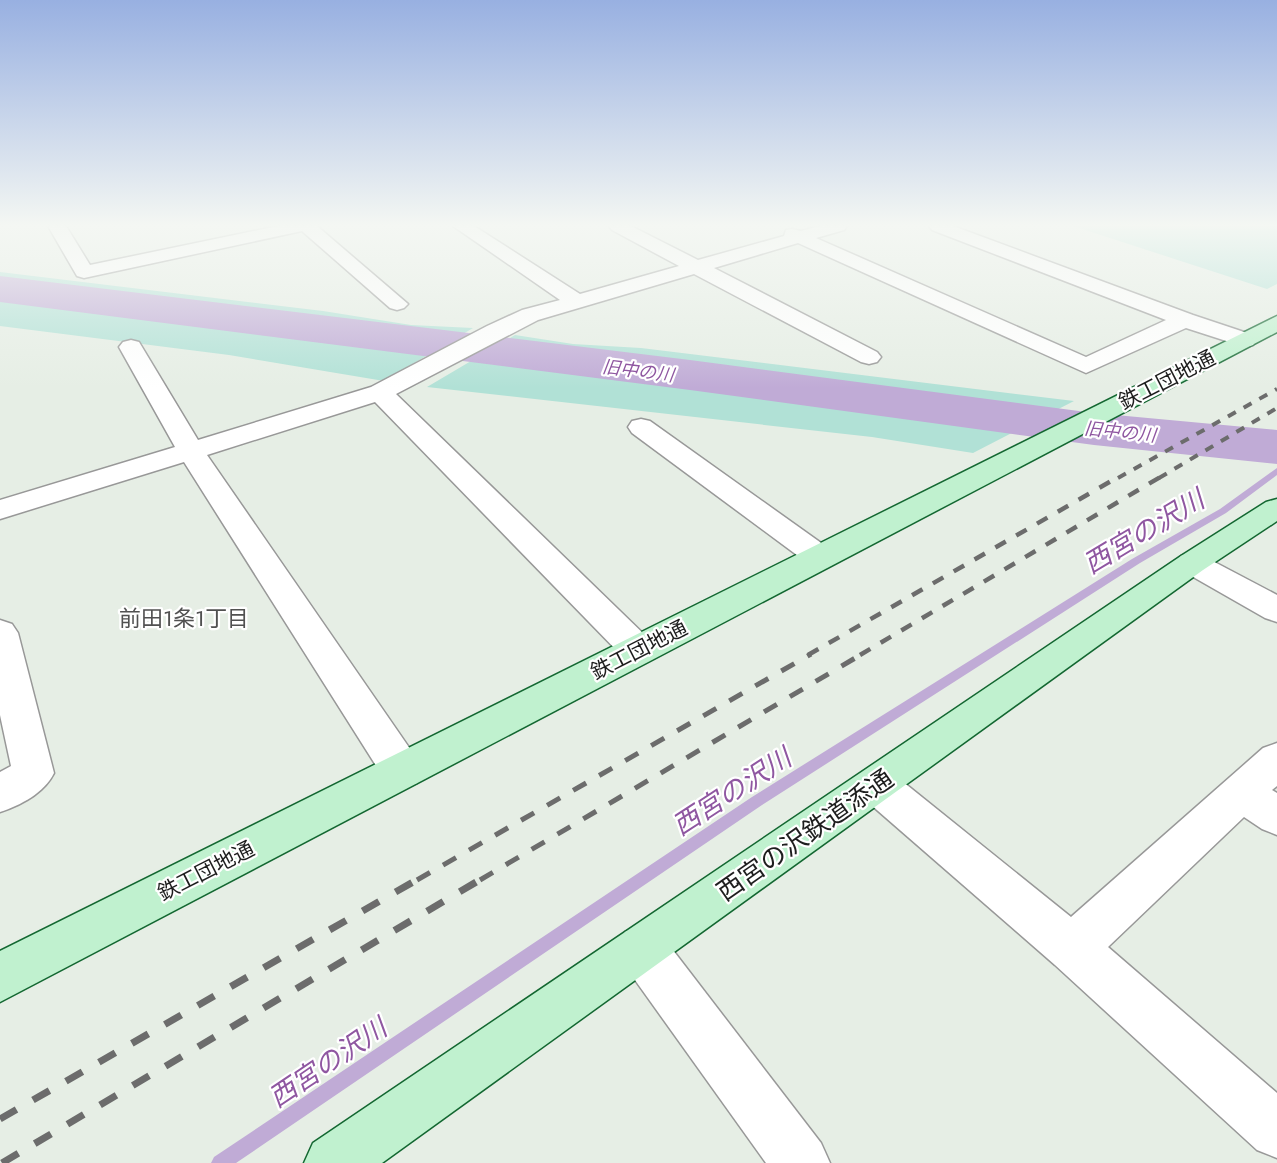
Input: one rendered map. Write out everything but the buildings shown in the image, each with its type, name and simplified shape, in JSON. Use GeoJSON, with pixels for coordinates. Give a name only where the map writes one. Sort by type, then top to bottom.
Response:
{"type":"FeatureCollection","features":[{"type":"Feature","properties":{"kind":"street"},"geometry":{"type":"LineString","coordinates":[[370,280],[397,304]]}},
{"type":"Feature","properties":{"kind":"street"},"geometry":{"type":"LineString","coordinates":[[544,280],[576,301]]}},
{"type":"Feature","properties":{"kind":"street"},"geometry":{"type":"LineString","coordinates":[[0,510],[380,392],[416,375],[516,320],[646,280]]}},
{"type":"Feature","properties":{"kind":"street"},"geometry":{"type":"LineString","coordinates":[[722,280],[869,357]]}},
{"type":"Feature","properties":{"kind":"street"},"geometry":{"type":"LineString","coordinates":[[895,280],[1086,366],[1185,320]]}},
{"type":"Feature","properties":{"kind":"street"},"geometry":{"type":"LineString","coordinates":[[1081,280],[1245,340]]}},
{"type":"Feature","properties":{"kind":"street","name":"鉄工団地通"},"geometry":{"type":"LineString","coordinates":[[0,976],[1277,323]]}},
{"type":"Feature","properties":{"kind":"street"},"geometry":{"type":"LineString","coordinates":[[131,348],[190,450],[402,771]]}},
{"type":"Feature","properties":{"kind":"street"},"geometry":{"type":"LineString","coordinates":[[380,392],[638,650]]}},
{"type":"Feature","properties":{"kind":"street"},"geometry":{"type":"LineString","coordinates":[[641,427],[820,557]]}},
{"type":"Feature","properties":{"kind":"street","name":"西宮の沢鉄道添通"},"geometry":{"type":"LineString","coordinates":[[333,1163],[877,786],[1192,563],[1277,507]]}},
{"type":"Feature","properties":{"kind":"street"},"geometry":{"type":"LineString","coordinates":[[1192,563],[1277,610]]}},
{"type":"Feature","properties":{"kind":"street"},"geometry":{"type":"LineString","coordinates":[[0,633],[33,773],[0,794]]}},
{"type":"Feature","properties":{"kind":"street"},"geometry":{"type":"LineString","coordinates":[[1072,948],[1277,760]]}},
{"type":"Feature","properties":{"kind":"street"},"geometry":{"type":"LineString","coordinates":[[877,786],[1072,948],[1277,1130]]}},
{"type":"Feature","properties":{"kind":"street"},"geometry":{"type":"LineString","coordinates":[[1241,792],[1277,816]]}},
{"type":"Feature","properties":{"kind":"street"},"geometry":{"type":"LineString","coordinates":[[642,949],[801,1163]]}},
{"type":"Feature","properties":{"kind":"shaded area"},"geometry":{"type":"Polygon","coordinates":[[[0,280],[69,280],[323,311],[411,325],[473,328],[384,381],[229,355],[0,326],[0,280]]]}},
{"type":"Feature","properties":{"kind":"shaded area"},"geometry":{"type":"Polygon","coordinates":[[[1240,280],[1277,280],[1277,284],[1267,289],[1240,280]]]}},
{"type":"Feature","properties":{"kind":"shaded area"},"geometry":{"type":"Polygon","coordinates":[[[515,335],[573,344],[641,348],[1074,401],[973,453],[872,437],[427,387],[515,335]]]}},
{"type":"Feature","properties":{"kind":"waterway","name":"旧中の川"},"geometry":{"type":"LineString","coordinates":[[0,289],[690,375],[1094,429],[1277,447]]}},
{"type":"Feature","properties":{"kind":"waterway","name":"西宮の沢川"},"geometry":{"type":"LineString","coordinates":[[220,1163],[757,801],[1136,561],[1223,511],[1277,471]]}},
{"type":"Feature","properties":{"kind":"railway"},"geometry":{"type":"LineString","coordinates":[[1118,478],[1277,389]]}},
{"type":"Feature","properties":{"kind":"railway"},"geometry":{"type":"LineString","coordinates":[[1159,478],[1277,408]]}},
{"type":"Feature","properties":{"kind":"railway"},"geometry":{"type":"LineString","coordinates":[[808,655],[1120,476]]}},
{"type":"Feature","properties":{"kind":"railway"},"geometry":{"type":"LineString","coordinates":[[860,655],[1162,476]]}},
{"type":"Feature","properties":{"kind":"railway"},"geometry":{"type":"LineString","coordinates":[[417,880],[811,654]]}},
{"type":"Feature","properties":{"kind":"railway"},"geometry":{"type":"LineString","coordinates":[[480,880],[862,654]]}},
{"type":"Feature","properties":{"kind":"railway"},"geometry":{"type":"LineString","coordinates":[[0,1119],[420,878]]}},
{"type":"Feature","properties":{"kind":"railway"},"geometry":{"type":"LineString","coordinates":[[2,1163],[483,878]]}},
{"type":"Feature","properties":{"kind":"district","name":"前田1条1丁目"},"geometry":{"type":"Point","coordinates":[184,618]}}]}
